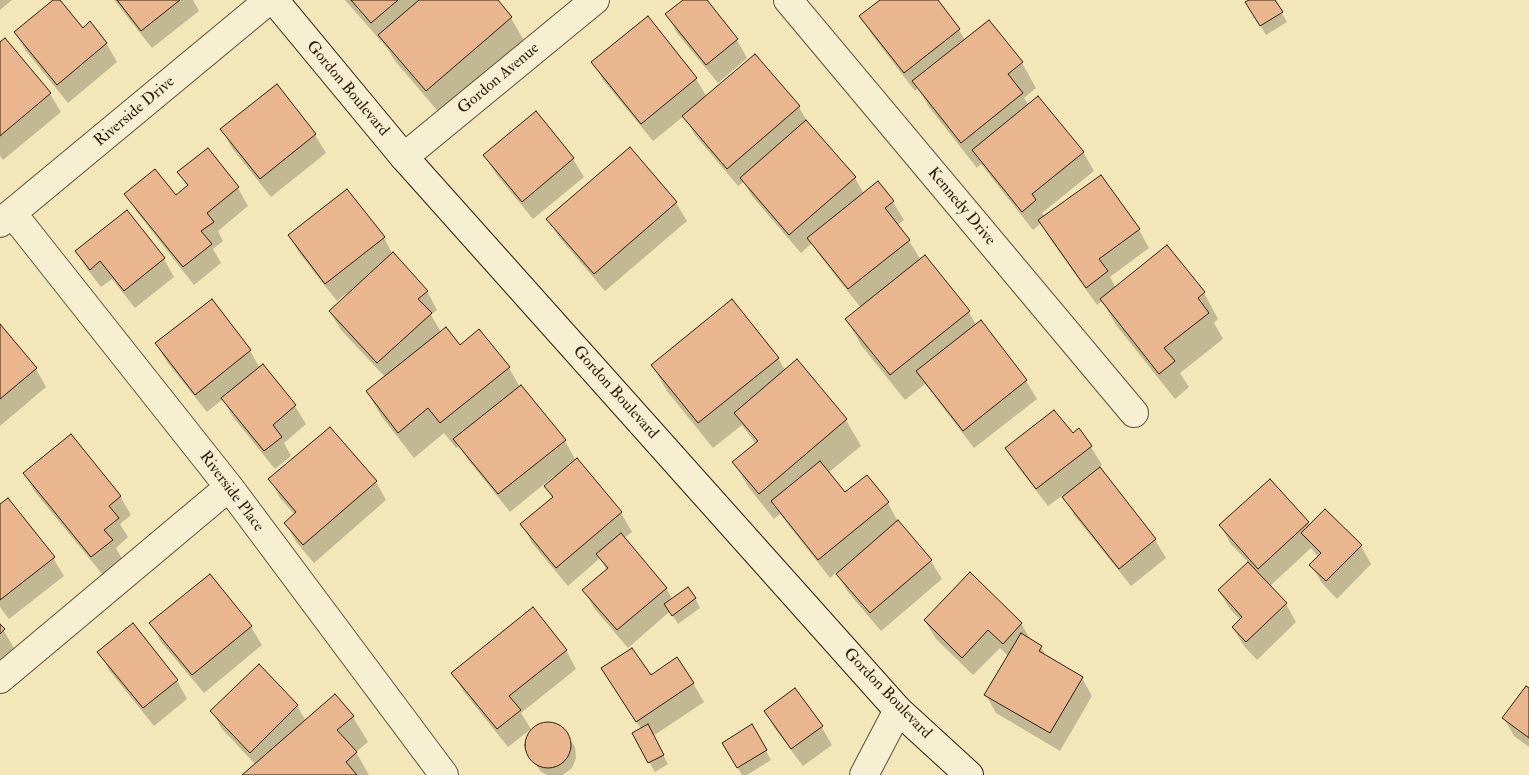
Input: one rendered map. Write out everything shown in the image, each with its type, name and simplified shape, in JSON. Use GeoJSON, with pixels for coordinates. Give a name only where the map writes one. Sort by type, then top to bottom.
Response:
{"type":"FeatureCollection","features":[{"type":"Feature","properties":{"kind":"street","name":"Riverside Drive"},"geometry":{"type":"LineString","coordinates":[[6,218],[269,0]]}},
{"type":"Feature","properties":{"kind":"street","name":"Gordon Boulevard"},"geometry":{"type":"LineString","coordinates":[[274,0],[404,158],[898,710],[969,775]]}},
{"type":"Feature","properties":{"kind":"street","name":"Gordon Avenue"},"geometry":{"type":"LineString","coordinates":[[404,158],[594,0]]}},
{"type":"Feature","properties":{"kind":"street","name":"Kennedy Drive"},"geometry":{"type":"LineString","coordinates":[[788,0],[1134,413]]}},
{"type":"Feature","properties":{"kind":"street","name":"Riverside Place"},"geometry":{"type":"LineString","coordinates":[[6,218],[229,487],[444,775]]}},
{"type":"Feature","properties":{"kind":"street"},"geometry":{"type":"LineString","coordinates":[[0,679],[229,487]]}},
{"type":"Feature","properties":{"kind":"street"},"geometry":{"type":"LineString","coordinates":[[864,775],[898,710]]}},
{"type":"Feature","properties":{"kind":"building"},"geometry":{"type":"Polygon","coordinates":[[[53,0],[60,0],[83,28],[90,21],[107,43],[57,85],[14,32],[53,0]]]}},
{"type":"Feature","properties":{"kind":"building"},"geometry":{"type":"Polygon","coordinates":[[[117,0],[180,0],[141,31],[117,0]]]}},
{"type":"Feature","properties":{"kind":"building"},"geometry":{"type":"Polygon","coordinates":[[[351,0],[398,0],[371,23],[351,0]]]}},
{"type":"Feature","properties":{"kind":"building"},"geometry":{"type":"Polygon","coordinates":[[[419,0],[498,0],[512,17],[426,91],[378,35],[419,0]]]}},
{"type":"Feature","properties":{"kind":"building"},"geometry":{"type":"Polygon","coordinates":[[[683,0],[707,0],[738,39],[706,65],[665,14],[683,0]]]}},
{"type":"Feature","properties":{"kind":"building"},"geometry":{"type":"Polygon","coordinates":[[[880,0],[938,0],[960,29],[904,73],[859,16],[880,0]]]}},
{"type":"Feature","properties":{"kind":"building"},"geometry":{"type":"Polygon","coordinates":[[[1249,0],[1275,0],[1283,12],[1260,26],[1245,2],[1249,0]]]}},
{"type":"Feature","properties":{"kind":"building"},"geometry":{"type":"Polygon","coordinates":[[[648,16],[697,78],[641,124],[591,62],[648,16]]]}},
{"type":"Feature","properties":{"kind":"building"},"geometry":{"type":"Polygon","coordinates":[[[989,20],[1023,62],[1008,74],[1023,93],[961,143],[912,81],[989,20]]]}},
{"type":"Feature","properties":{"kind":"building"},"geometry":{"type":"Polygon","coordinates":[[[5,38],[51,93],[0,136],[0,42],[5,38]]]}},
{"type":"Feature","properties":{"kind":"building"},"geometry":{"type":"Polygon","coordinates":[[[755,54],[800,106],[727,169],[682,116],[755,54]]]}},
{"type":"Feature","properties":{"kind":"building"},"geometry":{"type":"Polygon","coordinates":[[[277,84],[316,134],[260,179],[220,129],[277,84]]]}},
{"type":"Feature","properties":{"kind":"building"},"geometry":{"type":"Polygon","coordinates":[[[1038,96],[1084,152],[1032,194],[1036,200],[1022,212],[972,150],[1038,96]]]}},
{"type":"Feature","properties":{"kind":"building"},"geometry":{"type":"Polygon","coordinates":[[[536,111],[574,158],[522,202],[483,155],[536,111]]]}},
{"type":"Feature","properties":{"kind":"building"},"geometry":{"type":"Polygon","coordinates":[[[806,120],[856,177],[789,235],[740,178],[806,120]]]}},
{"type":"Feature","properties":{"kind":"building"},"geometry":{"type":"Polygon","coordinates":[[[630,147],[677,202],[594,274],[546,219],[630,147]]]}},
{"type":"Feature","properties":{"kind":"building"},"geometry":{"type":"Polygon","coordinates":[[[208,148],[239,187],[207,213],[214,222],[201,231],[212,244],[183,267],[124,194],[155,169],[176,195],[188,185],[177,172],[208,148]]]}},
{"type":"Feature","properties":{"kind":"building"},"geometry":{"type":"Polygon","coordinates":[[[1101,175],[1140,229],[1099,259],[1108,271],[1086,288],[1038,220],[1101,175]]]}},
{"type":"Feature","properties":{"kind":"building"},"geometry":{"type":"Polygon","coordinates":[[[878,181],[894,201],[885,208],[910,240],[848,289],[807,238],[878,181]]]}},
{"type":"Feature","properties":{"kind":"building"},"geometry":{"type":"Polygon","coordinates":[[[347,189],[385,237],[325,284],[288,235],[347,189]]]}},
{"type":"Feature","properties":{"kind":"building"},"geometry":{"type":"Polygon","coordinates":[[[127,210],[165,258],[124,291],[100,261],[90,270],[75,251],[127,210]]]}},
{"type":"Feature","properties":{"kind":"building"},"geometry":{"type":"Polygon","coordinates":[[[1167,245],[1205,292],[1198,298],[1209,313],[1164,348],[1175,361],[1159,374],[1100,299],[1167,245]]]}},
{"type":"Feature","properties":{"kind":"building"},"geometry":{"type":"Polygon","coordinates":[[[393,252],[428,291],[418,299],[432,313],[377,363],[329,311],[393,252]]]}},
{"type":"Feature","properties":{"kind":"building"},"geometry":{"type":"Polygon","coordinates":[[[925,255],[970,311],[890,375],[845,319],[925,255]]]}},
{"type":"Feature","properties":{"kind":"building"},"geometry":{"type":"Polygon","coordinates":[[[212,299],[251,350],[195,395],[155,343],[212,299]]]}},
{"type":"Feature","properties":{"kind":"building"},"geometry":{"type":"Polygon","coordinates":[[[732,299],[779,358],[698,423],[651,365],[732,299]]]}},
{"type":"Feature","properties":{"kind":"building"},"geometry":{"type":"Polygon","coordinates":[[[981,320],[1027,380],[963,431],[916,371],[981,320]]]}},
{"type":"Feature","properties":{"kind":"building"},"geometry":{"type":"Polygon","coordinates":[[[0,324],[37,368],[0,399],[0,324]]]}},
{"type":"Feature","properties":{"kind":"building"},"geometry":{"type":"Polygon","coordinates":[[[446,327],[460,345],[479,329],[510,367],[440,423],[428,408],[398,433],[366,391],[446,327]]]}},
{"type":"Feature","properties":{"kind":"building"},"geometry":{"type":"Polygon","coordinates":[[[797,359],[847,419],[759,494],[732,462],[758,441],[734,413],[797,359]]]}},
{"type":"Feature","properties":{"kind":"building"},"geometry":{"type":"Polygon","coordinates":[[[263,364],[296,405],[273,425],[282,437],[264,451],[221,398],[263,364]]]}},
{"type":"Feature","properties":{"kind":"building"},"geometry":{"type":"Polygon","coordinates":[[[521,385],[566,440],[498,494],[453,439],[521,385]]]}},
{"type":"Feature","properties":{"kind":"building"},"geometry":{"type":"Polygon","coordinates":[[[1054,410],[1073,433],[1079,428],[1092,446],[1036,489],[1005,448],[1054,410]]]}},
{"type":"Feature","properties":{"kind":"building"},"geometry":{"type":"Polygon","coordinates":[[[330,427],[377,481],[303,545],[284,523],[296,512],[268,479],[330,427]]]}},
{"type":"Feature","properties":{"kind":"building"},"geometry":{"type":"Polygon","coordinates":[[[71,434],[121,496],[109,506],[119,518],[104,530],[113,540],[91,557],[23,473],[71,434]]]}},
{"type":"Feature","properties":{"kind":"building"},"geometry":{"type":"Polygon","coordinates":[[[577,458],[622,512],[556,568],[520,524],[553,497],[544,486],[577,458]]]}},
{"type":"Feature","properties":{"kind":"building"},"geometry":{"type":"Polygon","coordinates":[[[820,461],[845,492],[867,475],[889,502],[818,560],[771,501],[820,461]]]}},
{"type":"Feature","properties":{"kind":"building"},"geometry":{"type":"Polygon","coordinates":[[[1100,467],[1156,539],[1119,569],[1062,497],[1100,467]]]}},
{"type":"Feature","properties":{"kind":"building"},"geometry":{"type":"Polygon","coordinates":[[[1270,479],[1309,522],[1258,569],[1219,525],[1270,479]]]}},
{"type":"Feature","properties":{"kind":"building"},"geometry":{"type":"Polygon","coordinates":[[[8,498],[55,557],[0,600],[0,504],[8,498]]]}},
{"type":"Feature","properties":{"kind":"building"},"geometry":{"type":"Polygon","coordinates":[[[1325,509],[1362,545],[1326,581],[1309,565],[1321,553],[1301,533],[1325,509]]]}},
{"type":"Feature","properties":{"kind":"building"},"geometry":{"type":"Polygon","coordinates":[[[898,520],[932,560],[870,613],[836,574],[898,520]]]}},
{"type":"Feature","properties":{"kind":"building"},"geometry":{"type":"Polygon","coordinates":[[[621,533],[667,588],[617,630],[582,590],[608,568],[596,554],[621,533]]]}},
{"type":"Feature","properties":{"kind":"building"},"geometry":{"type":"Polygon","coordinates":[[[1248,562],[1287,603],[1246,642],[1232,627],[1242,617],[1218,590],[1248,562]]]}},
{"type":"Feature","properties":{"kind":"building"},"geometry":{"type":"Polygon","coordinates":[[[970,572],[1022,623],[1003,644],[988,630],[962,658],[924,620],[970,572]]]}},
{"type":"Feature","properties":{"kind":"building"},"geometry":{"type":"Polygon","coordinates":[[[210,574],[252,626],[192,675],[149,623],[210,574]]]}},
{"type":"Feature","properties":{"kind":"building"},"geometry":{"type":"Polygon","coordinates":[[[688,587],[696,598],[672,616],[664,604],[688,587]]]}},
{"type":"Feature","properties":{"kind":"building"},"geometry":{"type":"Polygon","coordinates":[[[533,607],[567,650],[509,696],[521,710],[497,729],[451,673],[533,607]]]}},
{"type":"Feature","properties":{"kind":"building"},"geometry":{"type":"Polygon","coordinates":[[[133,623],[178,680],[143,708],[97,652],[133,623]]]}},
{"type":"Feature","properties":{"kind":"building"},"geometry":{"type":"Polygon","coordinates":[[[0,624],[5,629],[0,634],[0,624]]]}},
{"type":"Feature","properties":{"kind":"building"},"geometry":{"type":"Polygon","coordinates":[[[1021,633],[1042,646],[1039,651],[1083,677],[1050,733],[984,695],[1021,633]]]}},
{"type":"Feature","properties":{"kind":"building"},"geometry":{"type":"Polygon","coordinates":[[[632,648],[651,675],[677,657],[694,683],[636,722],[601,668],[632,648]]]}},
{"type":"Feature","properties":{"kind":"building"},"geometry":{"type":"Polygon","coordinates":[[[259,664],[298,705],[250,753],[210,711],[259,664]]]}},
{"type":"Feature","properties":{"kind":"building"},"geometry":{"type":"Polygon","coordinates":[[[1526,686],[1529,688],[1529,738],[1502,718],[1526,686]]]}},
{"type":"Feature","properties":{"kind":"building"},"geometry":{"type":"Polygon","coordinates":[[[795,688],[823,726],[791,749],[764,711],[795,688]]]}},
{"type":"Feature","properties":{"kind":"building"},"geometry":{"type":"Polygon","coordinates":[[[335,694],[354,716],[337,730],[357,752],[346,762],[357,775],[242,775],[335,694]]]}},
{"type":"Feature","properties":{"kind":"building"},"geometry":{"type":"Polygon","coordinates":[[[548,722],[561,726],[567,732],[571,745],[567,758],[561,764],[548,768],[535,764],[529,758],[525,745],[529,732],[535,726],[548,722]]]}},
{"type":"Feature","properties":{"kind":"building"},"geometry":{"type":"Polygon","coordinates":[[[648,724],[664,755],[648,763],[632,733],[648,724]]]}},
{"type":"Feature","properties":{"kind":"building"},"geometry":{"type":"Polygon","coordinates":[[[752,724],[767,750],[737,768],[722,743],[752,724]]]}}]}
